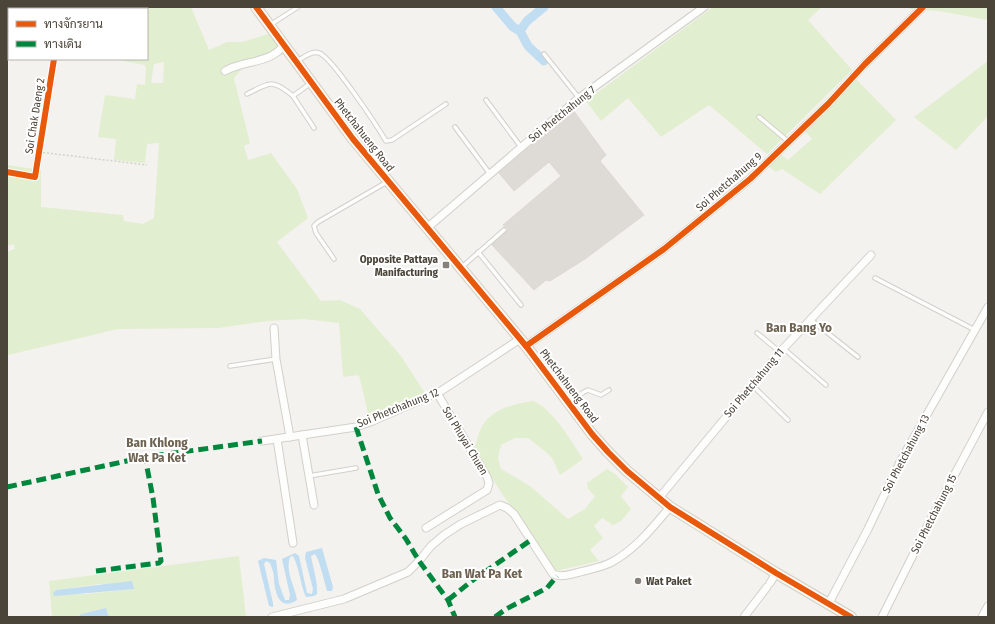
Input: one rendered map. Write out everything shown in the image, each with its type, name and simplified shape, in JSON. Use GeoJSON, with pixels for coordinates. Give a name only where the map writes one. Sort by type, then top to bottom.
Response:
{"type":"FeatureCollection","features":[{"type":"Feature","properties":{"kind":"main road","name":"Phetchahueng Road"},"geometry":{"type":"LineString","coordinates":[[256,7],[353,139],[523,343],[592,434],[608,452],[670,507],[776,573],[851,617]]}},
{"type":"Feature","properties":{"kind":"street","name":"Soi Phetchahung 7"},"geometry":{"type":"LineString","coordinates":[[426,228],[579,98],[704,7]]}},
{"type":"Feature","properties":{"kind":"street","name":"Soi Phetchahung 9"},"geometry":{"type":"LineString","coordinates":[[523,343],[664,249],[750,179],[828,104],[865,64],[922,7]]}},
{"type":"Feature","properties":{"kind":"street"},"geometry":{"type":"LineString","coordinates":[[225,71],[237,64],[272,56],[280,51],[284,45]]}},
{"type":"Feature","properties":{"kind":"street","name":"Soi Phetchahung 11"},"geometry":{"type":"LineString","coordinates":[[659,498],[781,350],[871,255]]}},
{"type":"Feature","properties":{"kind":"street","name":"Soi Phetchahung 13"},"geometry":{"type":"LineString","coordinates":[[829,603],[868,529],[900,462],[988,307]]}},
{"type":"Feature","properties":{"kind":"street"},"geometry":{"type":"LineString","coordinates":[[274,328],[276,359],[290,437]]}},
{"type":"Feature","properties":{"kind":"street","name":"Soi Phetchahung 12"},"geometry":{"type":"LineString","coordinates":[[262,441],[356,427],[401,410],[436,393],[523,343]]}},
{"type":"Feature","properties":{"kind":"street","name":"Soi Phuyai Chuen"},"geometry":{"type":"LineString","coordinates":[[426,528],[487,490],[489,483],[487,476],[436,393]]}},
{"type":"Feature","properties":{"kind":"street","name":"Soi Phetchahung 15"},"geometry":{"type":"LineString","coordinates":[[882,617],[932,516],[988,412]]}},
{"type":"Feature","properties":{"kind":"street"},"geometry":{"type":"LineString","coordinates":[[302,435],[314,505]]}},
{"type":"Feature","properties":{"kind":"street"},"geometry":{"type":"LineString","coordinates":[[277,439],[293,543]]}},
{"type":"Feature","properties":{"kind":"street"},"geometry":{"type":"LineString","coordinates":[[272,617],[344,598],[405,573],[416,564],[431,546],[444,535],[461,524],[500,505],[507,508],[514,514],[553,574],[562,576],[597,567],[620,557],[636,546],[670,507]]}},
{"type":"Feature","properties":{"kind":"street"},"geometry":{"type":"LineString","coordinates":[[744,617],[776,573]]}},
{"type":"Feature","properties":{"kind":"street"},"geometry":{"type":"LineString","coordinates":[[982,617],[988,606]]}},
{"type":"Feature","properties":{"kind":"lane"},"geometry":{"type":"LineString","coordinates":[[269,26],[298,7]]}},
{"type":"Feature","properties":{"kind":"lane"},"geometry":{"type":"LineString","coordinates":[[296,62],[312,52],[318,52],[324,55],[345,80],[386,141],[392,140],[446,104]]}},
{"type":"Feature","properties":{"kind":"lane"},"geometry":{"type":"LineString","coordinates":[[544,54],[579,98]]}},
{"type":"Feature","properties":{"kind":"lane"},"geometry":{"type":"LineString","coordinates":[[293,96],[312,83]]}},
{"type":"Feature","properties":{"kind":"lane"},"geometry":{"type":"LineString","coordinates":[[247,94],[267,84],[274,84],[284,89],[293,96],[314,128]]}},
{"type":"Feature","properties":{"kind":"lane"},"geometry":{"type":"LineString","coordinates":[[486,100],[521,147]]}},
{"type":"Feature","properties":{"kind":"lane"},"geometry":{"type":"LineString","coordinates":[[759,116],[789,142]]}},
{"type":"Feature","properties":{"kind":"lane"},"geometry":{"type":"LineString","coordinates":[[455,127],[490,174]]}},
{"type":"Feature","properties":{"kind":"lane"},"geometry":{"type":"LineString","coordinates":[[334,260],[316,233],[314,226],[318,222],[388,181]]}},
{"type":"Feature","properties":{"kind":"lane"},"geometry":{"type":"LineString","coordinates":[[461,268],[504,230]]}},
{"type":"Feature","properties":{"kind":"lane"},"geometry":{"type":"LineString","coordinates":[[478,252],[521,305]]}},
{"type":"Feature","properties":{"kind":"lane"},"geometry":{"type":"LineString","coordinates":[[875,278],[975,330]]}},
{"type":"Feature","properties":{"kind":"lane"},"geometry":{"type":"LineString","coordinates":[[810,319],[858,356]]}},
{"type":"Feature","properties":{"kind":"lane"},"geometry":{"type":"LineString","coordinates":[[757,333],[826,385]]}},
{"type":"Feature","properties":{"kind":"lane"},"geometry":{"type":"LineString","coordinates":[[230,366],[276,359]]}},
{"type":"Feature","properties":{"kind":"lane"},"geometry":{"type":"LineString","coordinates":[[752,385],[788,420]]}},
{"type":"Feature","properties":{"kind":"lane"},"geometry":{"type":"LineString","coordinates":[[568,402],[588,390],[601,395],[609,390]]}},
{"type":"Feature","properties":{"kind":"lane"},"geometry":{"type":"LineString","coordinates":[[309,476],[356,468]]}},
{"type":"Feature","properties":{"kind":"path"},"geometry":{"type":"LineString","coordinates":[[39,152],[147,165]]}},
{"type":"Feature","properties":{"kind":"green space"},"geometry":{"type":"Polygon","coordinates":[[[124,7],[191,7],[209,50],[227,42],[243,42],[268,34],[284,54],[242,69],[234,78],[250,143],[244,146],[248,160],[271,153],[297,189],[308,218],[277,242],[321,301],[340,300],[360,309],[401,356],[425,393],[369,417],[359,375],[343,377],[339,323],[304,319],[267,321],[219,328],[118,329],[8,355],[7,252],[15,249],[14,245],[7,245],[7,165],[41,170],[41,207],[123,215],[124,221],[143,224],[154,218],[159,143],[147,144],[145,163],[114,160],[116,139],[98,137],[105,95],[135,99],[137,84],[145,85],[145,65],[118,60],[148,60],[148,8],[124,7]],[[164,62],[154,64],[151,83],[163,83],[164,62]]]}},
{"type":"Feature","properties":{"kind":"green space"},"geometry":{"type":"Polygon","coordinates":[[[713,7],[822,7],[808,20],[852,70],[767,154],[709,105],[661,137],[628,98],[601,121],[586,101],[713,7]]]}},
{"type":"Feature","properties":{"kind":"green space"},"geometry":{"type":"Polygon","coordinates":[[[911,7],[988,7],[988,20],[939,11],[909,9],[911,7]]]}},
{"type":"Feature","properties":{"kind":"green space"},"geometry":{"type":"Polygon","coordinates":[[[988,61],[988,116],[956,150],[914,117],[988,61]]]}},
{"type":"Feature","properties":{"kind":"green space"},"geometry":{"type":"Polygon","coordinates":[[[855,78],[896,120],[820,194],[782,169],[776,172],[768,166],[780,154],[788,160],[812,139],[805,131],[855,78]]]}},
{"type":"Feature","properties":{"kind":"green space"},"geometry":{"type":"Polygon","coordinates":[[[533,401],[540,405],[554,418],[583,459],[560,475],[552,458],[546,452],[528,438],[515,438],[501,445],[498,459],[501,469],[530,486],[568,519],[585,509],[595,496],[588,489],[587,483],[607,469],[615,474],[628,487],[621,496],[631,509],[621,521],[613,525],[602,518],[594,526],[603,538],[590,550],[599,561],[556,571],[551,567],[497,486],[475,447],[481,428],[491,416],[504,408],[533,401]]]}},
{"type":"Feature","properties":{"kind":"green space"},"geometry":{"type":"Polygon","coordinates":[[[239,556],[246,617],[109,617],[106,608],[81,614],[78,617],[52,617],[49,581],[239,556]],[[99,584],[56,590],[53,593],[86,594],[134,589],[99,584]]]}},
{"type":"Feature","properties":{"kind":"water"},"geometry":{"type":"Polygon","coordinates":[[[322,548],[333,587],[332,591],[327,591],[315,554],[311,556],[317,594],[306,597],[293,556],[290,557],[289,568],[297,600],[286,604],[279,599],[277,595],[271,565],[266,561],[264,564],[273,603],[273,607],[269,606],[258,561],[264,558],[276,560],[279,584],[285,600],[289,600],[290,595],[282,559],[295,553],[299,556],[307,593],[312,594],[313,589],[305,558],[306,552],[322,548]]]}},
{"type":"Feature","properties":{"kind":"water"},"geometry":{"type":"Polygon","coordinates":[[[132,581],[134,589],[54,596],[53,593],[56,590],[132,581]]]}},
{"type":"Feature","properties":{"kind":"water"},"geometry":{"type":"Polygon","coordinates":[[[106,608],[109,617],[78,617],[81,614],[106,608]]]}},
{"type":"Feature","properties":{"kind":"building"},"geometry":{"type":"Polygon","coordinates":[[[573,110],[606,155],[600,161],[644,215],[585,259],[550,281],[546,280],[534,290],[492,245],[507,231],[508,229],[503,225],[561,176],[549,162],[514,191],[499,173],[573,110]]]}},
{"type":"Feature","properties":{"kind":"waterway"},"geometry":{"type":"LineString","coordinates":[[496,7],[513,27],[520,31]]}},
{"type":"Feature","properties":{"kind":"waterway"},"geometry":{"type":"LineString","coordinates":[[544,7],[527,21],[520,31],[528,46],[544,61]]}},
{"type":"Feature","properties":{"kind":"marked path"},"geometry":{"type":"LineString","coordinates":[[356,427],[378,494],[390,518],[448,600],[455,617]]}},
{"type":"Feature","properties":{"kind":"marked path"},"geometry":{"type":"LineString","coordinates":[[7,487],[145,457],[262,441]]}},
{"type":"Feature","properties":{"kind":"marked path"},"geometry":{"type":"LineString","coordinates":[[96,571],[159,563],[161,561],[153,498],[145,457]]}},
{"type":"Feature","properties":{"kind":"marked path"},"geometry":{"type":"LineString","coordinates":[[448,600],[473,580],[531,540]]}},
{"type":"Feature","properties":{"kind":"marked path"},"geometry":{"type":"LineString","coordinates":[[495,617],[506,609],[547,588],[557,576]]}},
{"type":"Feature","properties":{"kind":"cycle path"},"geometry":{"type":"LineString","coordinates":[[256,7],[353,139],[526,346],[592,434],[608,452],[627,471],[670,507],[776,573],[851,617]]}},
{"type":"Feature","properties":{"kind":"cycle path"},"geometry":{"type":"LineString","coordinates":[[526,346],[664,249],[750,179],[828,104],[865,64],[923,7]]}},
{"type":"Feature","properties":{"kind":"cycle path","name":"Soi Chak Daeng 2"},"geometry":{"type":"LineString","coordinates":[[7,172],[35,177],[54,60]]}},
{"type":"Feature","properties":{"kind":"place","name":"Opposite Pattaya Manifacturing"},"geometry":{"type":"Point","coordinates":[446,265]}},
{"type":"Feature","properties":{"kind":"place","name":"Wat Paket"},"geometry":{"type":"Point","coordinates":[638,581]}},
{"type":"Feature","properties":{"kind":"district","name":"Ban Bang Yo"},"geometry":{"type":"Point","coordinates":[799,327]}},
{"type":"Feature","properties":{"kind":"district","name":"Ban Khlong Wat Pa Ket"},"geometry":{"type":"Point","coordinates":[157,450]}},
{"type":"Feature","properties":{"kind":"district","name":"Ban Wat Pa Ket"},"geometry":{"type":"Point","coordinates":[482,573]}}]}
